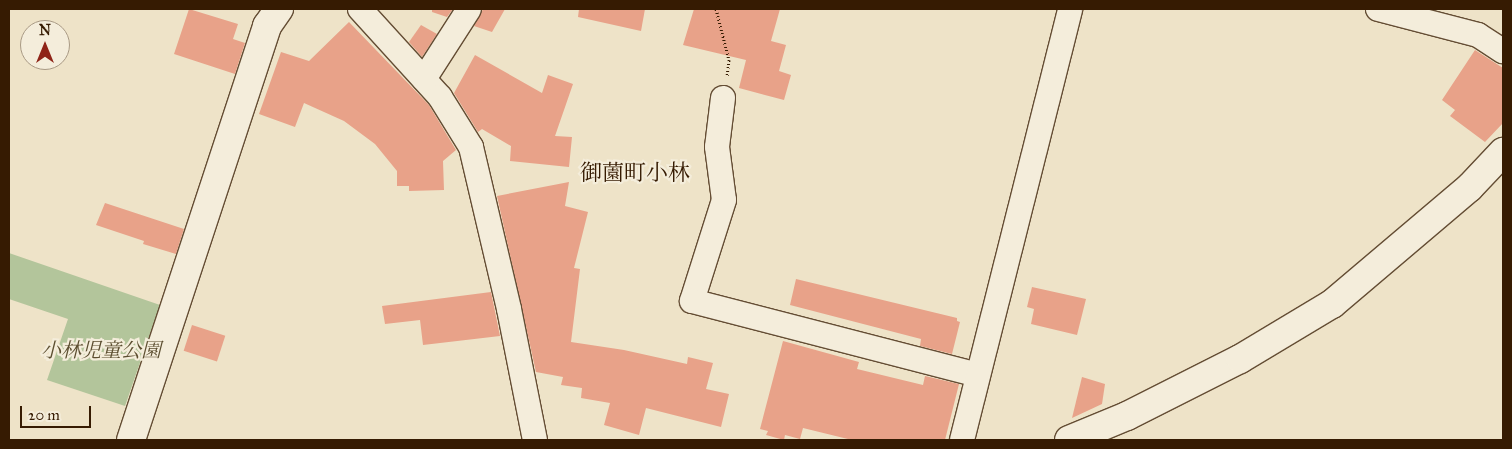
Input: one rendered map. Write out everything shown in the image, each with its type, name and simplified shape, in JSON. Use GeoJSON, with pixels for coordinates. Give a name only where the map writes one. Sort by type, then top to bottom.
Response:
{"type":"FeatureCollection","features":[{"type":"Feature","properties":{"kind":"street"},"geometry":{"type":"LineString","coordinates":[[131,440],[268,26],[279,9]]}},
{"type":"Feature","properties":{"kind":"street"},"geometry":{"type":"LineString","coordinates":[[360,9],[440,97],[471,147],[509,309],[536,440]]}},
{"type":"Feature","properties":{"kind":"street"},"geometry":{"type":"LineString","coordinates":[[424,79],[469,9]]}},
{"type":"Feature","properties":{"kind":"street"},"geometry":{"type":"LineString","coordinates":[[962,440],[1070,9]]}},
{"type":"Feature","properties":{"kind":"street"},"geometry":{"type":"LineString","coordinates":[[1378,9],[1478,35],[1503,51]]}},
{"type":"Feature","properties":{"kind":"street"},"geometry":{"type":"LineString","coordinates":[[723,98],[717,147],[724,200],[692,301],[978,375]]}},
{"type":"Feature","properties":{"kind":"street"},"geometry":{"type":"LineString","coordinates":[[1069,440],[1127,416],[1240,359],[1332,304],[1469,188],[1503,152]]}},
{"type":"Feature","properties":{"kind":"path"},"geometry":{"type":"LineString","coordinates":[[716,9],[729,60],[723,98]]}},
{"type":"Feature","properties":{"kind":"green space","name":"小林児童公園"},"geometry":{"type":"Polygon","coordinates":[[[9,253],[160,305],[125,406],[47,380],[68,319],[9,299],[9,253]]]}},
{"type":"Feature","properties":{"kind":"building"},"geometry":{"type":"Polygon","coordinates":[[[189,9],[238,24],[233,39],[245,43],[235,74],[174,54],[189,9]]]}},
{"type":"Feature","properties":{"kind":"building"},"geometry":{"type":"Polygon","coordinates":[[[432,9],[453,9],[447,17],[432,12],[432,9]]]}},
{"type":"Feature","properties":{"kind":"building"},"geometry":{"type":"Polygon","coordinates":[[[483,9],[505,9],[492,32],[474,26],[483,9]]]}},
{"type":"Feature","properties":{"kind":"building"},"geometry":{"type":"Polygon","coordinates":[[[579,9],[645,9],[641,31],[578,17],[579,9]]]}},
{"type":"Feature","properties":{"kind":"building"},"geometry":{"type":"Polygon","coordinates":[[[694,9],[780,9],[771,41],[786,45],[779,71],[791,75],[784,100],[739,88],[746,60],[683,45],[694,9]]]}},
{"type":"Feature","properties":{"kind":"building"},"geometry":{"type":"Polygon","coordinates":[[[349,22],[429,105],[456,150],[443,161],[444,190],[409,191],[409,186],[397,186],[397,171],[375,144],[344,121],[304,103],[295,127],[259,114],[281,52],[309,61],[349,22]]]}},
{"type":"Feature","properties":{"kind":"building"},"geometry":{"type":"Polygon","coordinates":[[[421,25],[437,34],[422,57],[409,42],[421,25]]]}},
{"type":"Feature","properties":{"kind":"building"},"geometry":{"type":"Polygon","coordinates":[[[1475,50],[1503,68],[1503,123],[1485,142],[1450,116],[1455,110],[1442,100],[1475,50]]]}},
{"type":"Feature","properties":{"kind":"building"},"geometry":{"type":"Polygon","coordinates":[[[475,55],[542,93],[548,75],[573,84],[555,136],[572,137],[569,167],[510,161],[511,146],[482,129],[478,132],[454,93],[475,55]]]}},
{"type":"Feature","properties":{"kind":"building"},"geometry":{"type":"Polygon","coordinates":[[[569,182],[565,206],[588,212],[574,268],[580,269],[571,342],[624,350],[687,364],[688,357],[713,363],[706,389],[729,394],[721,427],[646,408],[639,435],[604,425],[610,403],[581,398],[582,388],[561,385],[563,377],[536,372],[497,196],[569,182]]]}},
{"type":"Feature","properties":{"kind":"building"},"geometry":{"type":"Polygon","coordinates":[[[105,203],[184,229],[176,254],[143,244],[144,241],[96,225],[105,203]]]}},
{"type":"Feature","properties":{"kind":"building"},"geometry":{"type":"Polygon","coordinates":[[[796,279],[957,318],[957,321],[960,322],[952,354],[920,346],[921,339],[790,305],[796,279]]]}},
{"type":"Feature","properties":{"kind":"building"},"geometry":{"type":"Polygon","coordinates":[[[1032,287],[1086,299],[1077,335],[1031,324],[1034,309],[1027,307],[1032,287]]]}},
{"type":"Feature","properties":{"kind":"building"},"geometry":{"type":"Polygon","coordinates":[[[491,292],[500,336],[423,345],[420,320],[385,324],[382,306],[491,292]]]}},
{"type":"Feature","properties":{"kind":"building"},"geometry":{"type":"Polygon","coordinates":[[[192,325],[225,336],[217,361],[184,351],[192,325]]]}},
{"type":"Feature","properties":{"kind":"building"},"geometry":{"type":"Polygon","coordinates":[[[783,341],[859,362],[857,369],[923,385],[925,376],[959,384],[945,440],[852,440],[803,428],[800,439],[785,435],[784,440],[766,435],[768,431],[760,429],[783,341]]]}},
{"type":"Feature","properties":{"kind":"building"},"geometry":{"type":"Polygon","coordinates":[[[1082,377],[1105,384],[1102,404],[1072,418],[1082,377]]]}},
{"type":"Feature","properties":{"kind":"district","name":"御薗町小林"},"geometry":{"type":"Point","coordinates":[635,173]}}]}
